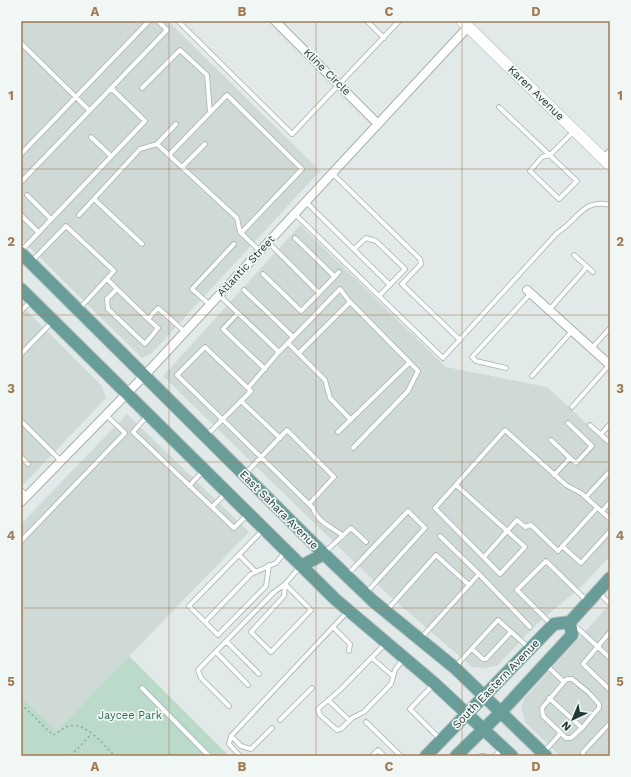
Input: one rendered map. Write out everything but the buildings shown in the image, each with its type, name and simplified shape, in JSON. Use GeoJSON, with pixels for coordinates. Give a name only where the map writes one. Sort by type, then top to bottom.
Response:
{"type":"FeatureCollection","features":[{"type":"Feature","properties":{"kind":"main road","name":"East Sahara Avenue"},"geometry":{"type":"LineString","coordinates":[[21,252],[30,263],[346,576],[455,668],[545,754]]}},
{"type":"Feature","properties":{"kind":"main road"},"geometry":{"type":"LineString","coordinates":[[21,288],[286,552],[348,611],[468,713],[484,729],[503,753]]}},
{"type":"Feature","properties":{"kind":"main road"},"geometry":{"type":"LineString","coordinates":[[301,566],[324,554]]}},
{"type":"Feature","properties":{"kind":"main road"},"geometry":{"type":"LineString","coordinates":[[553,625],[570,622],[610,578]]}},
{"type":"Feature","properties":{"kind":"main road","name":"South Eastern Avenue"},"geometry":{"type":"LineString","coordinates":[[456,756],[501,712],[572,635],[570,622]]}},
{"type":"Feature","properties":{"kind":"main road","name":"South Eastern Avenue"},"geometry":{"type":"LineString","coordinates":[[426,756],[531,650],[553,625]]}},
{"type":"Feature","properties":{"kind":"street","name":"Kline Circle"},"geometry":{"type":"LineString","coordinates":[[276,21],[378,124]]}},
{"type":"Feature","properties":{"kind":"street","name":"Atlantic Street"},"geometry":{"type":"LineString","coordinates":[[21,502],[24,493],[61,461],[185,332],[378,124],[465,24]]}},
{"type":"Feature","properties":{"kind":"street","name":"Karen Avenue"},"geometry":{"type":"LineString","coordinates":[[465,24],[574,130],[608,159]]}},
{"type":"Feature","properties":{"kind":"street"},"geometry":{"type":"LineString","coordinates":[[529,291],[610,364]]}},
{"type":"Feature","properties":{"kind":"lane"},"geometry":{"type":"LineString","coordinates":[[21,154],[75,96],[149,21]]}},
{"type":"Feature","properties":{"kind":"lane"},"geometry":{"type":"LineString","coordinates":[[21,182],[167,30],[158,21]]}},
{"type":"Feature","properties":{"kind":"lane"},"geometry":{"type":"LineString","coordinates":[[178,21],[292,134],[399,21]]}},
{"type":"Feature","properties":{"kind":"lane"},"geometry":{"type":"LineString","coordinates":[[367,21],[384,38]]}},
{"type":"Feature","properties":{"kind":"lane"},"geometry":{"type":"LineString","coordinates":[[21,43],[90,110]]}},
{"type":"Feature","properties":{"kind":"lane"},"geometry":{"type":"LineString","coordinates":[[142,88],[180,50],[207,75],[210,113]]}},
{"type":"Feature","properties":{"kind":"lane"},"geometry":{"type":"LineString","coordinates":[[21,252],[38,232],[145,121],[111,88]]}},
{"type":"Feature","properties":{"kind":"lane"},"geometry":{"type":"LineString","coordinates":[[169,154],[228,95],[302,169],[241,233]]}},
{"type":"Feature","properties":{"kind":"lane"},"geometry":{"type":"LineString","coordinates":[[499,107],[550,155],[577,181],[559,199],[530,171],[542,157],[550,155],[574,130]]}},
{"type":"Feature","properties":{"kind":"lane"},"geometry":{"type":"LineString","coordinates":[[79,215],[140,149],[158,144],[176,124]]}},
{"type":"Feature","properties":{"kind":"lane"},"geometry":{"type":"LineString","coordinates":[[91,137],[111,156]]}},
{"type":"Feature","properties":{"kind":"lane"},"geometry":{"type":"LineString","coordinates":[[158,144],[238,218],[241,233],[260,251]]}},
{"type":"Feature","properties":{"kind":"lane"},"geometry":{"type":"LineString","coordinates":[[182,167],[205,144]]}},
{"type":"Feature","properties":{"kind":"lane"},"geometry":{"type":"LineString","coordinates":[[332,173],[420,259],[421,264],[402,284],[460,340]]}},
{"type":"Feature","properties":{"kind":"lane"},"geometry":{"type":"LineString","coordinates":[[27,195],[51,219]]}},
{"type":"Feature","properties":{"kind":"lane"},"geometry":{"type":"LineString","coordinates":[[94,199],[142,244]]}},
{"type":"Feature","properties":{"kind":"lane"},"geometry":{"type":"LineString","coordinates":[[306,201],[390,285]]}},
{"type":"Feature","properties":{"kind":"lane"},"geometry":{"type":"LineString","coordinates":[[294,214],[443,358],[557,233],[568,227],[589,204],[601,203],[610,205]]}},
{"type":"Feature","properties":{"kind":"lane"},"geometry":{"type":"LineString","coordinates":[[21,215],[38,232]]}},
{"type":"Feature","properties":{"kind":"lane"},"geometry":{"type":"LineString","coordinates":[[30,263],[66,226],[114,271],[78,310]]}},
{"type":"Feature","properties":{"kind":"lane"},"geometry":{"type":"LineString","coordinates":[[295,238],[334,276]]}},
{"type":"Feature","properties":{"kind":"lane"},"geometry":{"type":"LineString","coordinates":[[354,249],[366,238],[376,241],[405,269],[379,296]]}},
{"type":"Feature","properties":{"kind":"lane"},"geometry":{"type":"LineString","coordinates":[[268,242],[319,292]]}},
{"type":"Feature","properties":{"kind":"lane"},"geometry":{"type":"LineString","coordinates":[[210,305],[192,289],[234,244]]}},
{"type":"Feature","properties":{"kind":"lane"},"geometry":{"type":"LineString","coordinates":[[574,256],[592,272]]}},
{"type":"Feature","properties":{"kind":"lane"},"geometry":{"type":"LineString","coordinates":[[549,310],[587,268]]}},
{"type":"Feature","properties":{"kind":"lane"},"geometry":{"type":"LineString","coordinates":[[263,274],[301,311],[339,272]]}},
{"type":"Feature","properties":{"kind":"lane"},"geometry":{"type":"LineString","coordinates":[[107,279],[158,328],[145,344],[108,309],[108,299],[117,289]]}},
{"type":"Feature","properties":{"kind":"lane"},"geometry":{"type":"LineString","coordinates":[[248,388],[279,352],[340,289],[350,302],[418,371],[408,391],[353,448]]}},
{"type":"Feature","properties":{"kind":"lane"},"geometry":{"type":"LineString","coordinates":[[244,290],[293,337]]}},
{"type":"Feature","properties":{"kind":"lane"},"geometry":{"type":"LineString","coordinates":[[506,368],[476,361],[472,357],[529,291]]}},
{"type":"Feature","properties":{"kind":"lane"},"geometry":{"type":"LineString","coordinates":[[219,295],[279,352]]}},
{"type":"Feature","properties":{"kind":"lane"},"geometry":{"type":"LineString","coordinates":[[21,311],[32,300]]}},
{"type":"Feature","properties":{"kind":"lane"},"geometry":{"type":"LineString","coordinates":[[299,353],[350,302]]}},
{"type":"Feature","properties":{"kind":"lane"},"geometry":{"type":"LineString","coordinates":[[148,319],[158,308],[185,332]]}},
{"type":"Feature","properties":{"kind":"lane"},"geometry":{"type":"LineString","coordinates":[[238,312],[223,328],[265,369]]}},
{"type":"Feature","properties":{"kind":"lane"},"geometry":{"type":"LineString","coordinates":[[21,354],[54,321]]}},
{"type":"Feature","properties":{"kind":"lane"},"geometry":{"type":"LineString","coordinates":[[592,348],[610,328]]}},
{"type":"Feature","properties":{"kind":"lane"},"geometry":{"type":"LineString","coordinates":[[532,376],[572,331]]}},
{"type":"Feature","properties":{"kind":"lane"},"geometry":{"type":"LineString","coordinates":[[288,343],[325,380],[330,398],[351,420]]}},
{"type":"Feature","properties":{"kind":"lane"},"geometry":{"type":"LineString","coordinates":[[205,436],[223,419],[251,391],[205,347],[178,375],[223,419],[309,504],[323,524],[334,528],[343,536]]}},
{"type":"Feature","properties":{"kind":"lane"},"geometry":{"type":"LineString","coordinates":[[338,432],[409,363]]}},
{"type":"Feature","properties":{"kind":"lane"},"geometry":{"type":"LineString","coordinates":[[572,407],[610,364]]}},
{"type":"Feature","properties":{"kind":"lane"},"geometry":{"type":"LineString","coordinates":[[241,401],[280,438]]}},
{"type":"Feature","properties":{"kind":"lane"},"geometry":{"type":"LineString","coordinates":[[106,415],[125,433]]}},
{"type":"Feature","properties":{"kind":"lane"},"geometry":{"type":"LineString","coordinates":[[21,541],[125,433],[133,432],[148,415]]}},
{"type":"Feature","properties":{"kind":"lane"},"geometry":{"type":"LineString","coordinates":[[21,421],[61,461]]}},
{"type":"Feature","properties":{"kind":"lane"},"geometry":{"type":"LineString","coordinates":[[551,440],[576,463],[592,446],[568,423]]}},
{"type":"Feature","properties":{"kind":"lane"},"geometry":{"type":"LineString","coordinates":[[600,434],[610,424]]}},
{"type":"Feature","properties":{"kind":"lane"},"geometry":{"type":"LineString","coordinates":[[590,425],[610,443]]}},
{"type":"Feature","properties":{"kind":"lane"},"geometry":{"type":"LineString","coordinates":[[244,475],[287,430],[334,477],[309,504]]}},
{"type":"Feature","properties":{"kind":"lane"},"geometry":{"type":"LineString","coordinates":[[456,485],[525,547],[500,574],[435,508],[505,430],[554,475],[566,485],[586,497],[610,519]]}},
{"type":"Feature","properties":{"kind":"lane"},"geometry":{"type":"LineString","coordinates":[[133,432],[234,528],[248,514]]}},
{"type":"Feature","properties":{"kind":"lane"},"geometry":{"type":"LineString","coordinates":[[21,457],[28,464]]}},
{"type":"Feature","properties":{"kind":"lane"},"geometry":{"type":"LineString","coordinates":[[554,475],[570,458]]}},
{"type":"Feature","properties":{"kind":"lane"},"geometry":{"type":"LineString","coordinates":[[189,486],[204,470]]}},
{"type":"Feature","properties":{"kind":"lane"},"geometry":{"type":"LineString","coordinates":[[586,497],[610,471]]}},
{"type":"Feature","properties":{"kind":"lane"},"geometry":{"type":"LineString","coordinates":[[212,507],[226,492]]}},
{"type":"Feature","properties":{"kind":"lane"},"geometry":{"type":"LineString","coordinates":[[602,511],[610,502]]}},
{"type":"Feature","properties":{"kind":"lane"},"geometry":{"type":"LineString","coordinates":[[484,557],[508,532],[517,520],[525,527],[531,525],[558,551],[598,508]]}},
{"type":"Feature","properties":{"kind":"lane"},"geometry":{"type":"LineString","coordinates":[[346,576],[408,511],[425,528],[365,593]]}},
{"type":"Feature","properties":{"kind":"lane"},"geometry":{"type":"LineString","coordinates":[[324,554],[351,528],[366,542]]}},
{"type":"Feature","properties":{"kind":"lane"},"geometry":{"type":"LineString","coordinates":[[264,530],[189,606],[218,635],[266,586],[269,565]]}},
{"type":"Feature","properties":{"kind":"lane"},"geometry":{"type":"LineString","coordinates":[[562,546],[581,563],[610,531]]}},
{"type":"Feature","properties":{"kind":"lane"},"geometry":{"type":"LineString","coordinates":[[440,536],[479,574],[530,628]]}},
{"type":"Feature","properties":{"kind":"lane"},"geometry":{"type":"LineString","coordinates":[[205,622],[251,574],[276,562],[286,552]]}},
{"type":"Feature","properties":{"kind":"lane"},"geometry":{"type":"LineString","coordinates":[[239,555],[256,572]]}},
{"type":"Feature","properties":{"kind":"lane"},"geometry":{"type":"LineString","coordinates":[[386,611],[436,555],[469,585]]}},
{"type":"Feature","properties":{"kind":"lane"},"geometry":{"type":"LineString","coordinates":[[553,625],[517,590],[546,561],[588,602]]}},
{"type":"Feature","properties":{"kind":"lane"},"geometry":{"type":"LineString","coordinates":[[229,706],[198,674],[201,666],[273,593],[285,584],[301,566]]}},
{"type":"Feature","properties":{"kind":"lane"},"geometry":{"type":"LineString","coordinates":[[420,638],[479,574]]}},
{"type":"Feature","properties":{"kind":"lane"},"geometry":{"type":"LineString","coordinates":[[285,584],[311,610],[271,652],[251,632],[284,596],[285,584]]}},
{"type":"Feature","properties":{"kind":"lane"},"geometry":{"type":"LineString","coordinates":[[597,592],[610,604]]}},
{"type":"Feature","properties":{"kind":"lane"},"geometry":{"type":"LineString","coordinates":[[240,756],[229,744],[231,736],[348,611]]}},
{"type":"Feature","properties":{"kind":"lane"},"geometry":{"type":"LineString","coordinates":[[455,668],[498,620],[531,650]]}},
{"type":"Feature","properties":{"kind":"lane"},"geometry":{"type":"LineString","coordinates":[[570,622],[610,658]]}},
{"type":"Feature","properties":{"kind":"lane"},"geometry":{"type":"LineString","coordinates":[[333,627],[350,644],[348,651]]}},
{"type":"Feature","properties":{"kind":"lane"},"geometry":{"type":"LineString","coordinates":[[472,649],[483,659],[486,659],[511,632]]}},
{"type":"Feature","properties":{"kind":"lane"},"geometry":{"type":"LineString","coordinates":[[610,632],[583,664],[610,690]]}},
{"type":"Feature","properties":{"kind":"lane"},"geometry":{"type":"LineString","coordinates":[[226,641],[259,674]]}},
{"type":"Feature","properties":{"kind":"lane"},"geometry":{"type":"LineString","coordinates":[[386,643],[318,709],[320,715],[337,730],[341,729],[352,718],[364,712],[391,684],[393,676],[404,658]]}},
{"type":"Feature","properties":{"kind":"lane"},"geometry":{"type":"LineString","coordinates":[[216,652],[248,685]]}},
{"type":"Feature","properties":{"kind":"lane"},"geometry":{"type":"LineString","coordinates":[[372,658],[393,676]]}},
{"type":"Feature","properties":{"kind":"lane"},"geometry":{"type":"LineString","coordinates":[[545,664],[564,682]]}},
{"type":"Feature","properties":{"kind":"lane"},"geometry":{"type":"LineString","coordinates":[[567,679],[572,679],[589,693],[599,704],[599,708],[582,728],[571,738],[566,738],[542,712],[543,705],[564,682],[567,679]]}},
{"type":"Feature","properties":{"kind":"lane"},"geometry":{"type":"LineString","coordinates":[[434,683],[410,709],[441,741]]}},
{"type":"Feature","properties":{"kind":"lane"},"geometry":{"type":"LineString","coordinates":[[142,688],[209,756]]}},
{"type":"Feature","properties":{"kind":"lane"},"geometry":{"type":"LineString","coordinates":[[280,720],[312,688]]}},
{"type":"Feature","properties":{"kind":"lane"},"geometry":{"type":"LineString","coordinates":[[549,698],[582,728]]}},
{"type":"Feature","properties":{"kind":"lane"},"geometry":{"type":"LineString","coordinates":[[328,700],[347,718]]}},
{"type":"Feature","properties":{"kind":"lane"},"geometry":{"type":"LineString","coordinates":[[366,722],[401,756]]}},
{"type":"Feature","properties":{"kind":"lane"},"geometry":{"type":"LineString","coordinates":[[583,756],[583,752],[610,722]]}},
{"type":"Feature","properties":{"kind":"lane"},"geometry":{"type":"LineString","coordinates":[[231,736],[240,746],[251,749],[272,728]]}},
{"type":"Feature","properties":{"kind":"lane"},"geometry":{"type":"LineString","coordinates":[[545,754],[561,733]]}},
{"type":"Feature","properties":{"kind":"lane"},"geometry":{"type":"LineString","coordinates":[[372,756],[378,750],[384,756]]}},
{"type":"Feature","properties":{"kind":"path"},"geometry":{"type":"LineString","coordinates":[[21,704],[53,735],[68,726],[78,726],[91,734],[115,756]]}},
{"type":"Feature","properties":{"kind":"path"},"geometry":{"type":"LineString","coordinates":[[71,756],[91,734]]}},
{"type":"Feature","properties":{"kind":"shaded area"},"geometry":{"type":"Polygon","coordinates":[[[21,21],[168,21],[320,171],[151,354],[142,358],[21,239],[21,21]]]}},
{"type":"Feature","properties":{"kind":"shaded area"},"geometry":{"type":"Polygon","coordinates":[[[300,225],[446,367],[547,387],[610,445],[610,556],[584,584],[536,625],[497,666],[484,668],[472,667],[384,591],[163,376],[300,225]]]}},
{"type":"Feature","properties":{"kind":"shaded area"},"geometry":{"type":"Polygon","coordinates":[[[21,305],[102,386],[106,398],[21,487],[21,305]]]}},
{"type":"Feature","properties":{"kind":"shaded area"},"geometry":{"type":"Polygon","coordinates":[[[127,414],[249,532],[57,731],[21,697],[21,524],[127,414]]]}},
{"type":"Feature","properties":{"kind":"shaded area"},"geometry":{"type":"Polygon","coordinates":[[[610,604],[610,756],[560,756],[525,722],[521,707],[524,699],[610,604]]]}},
{"type":"Feature","properties":{"kind":"green space","name":"Jaycee Park"},"geometry":{"type":"Polygon","coordinates":[[[129,656],[229,756],[21,756],[21,697],[57,731],[129,656]]]}}]}
